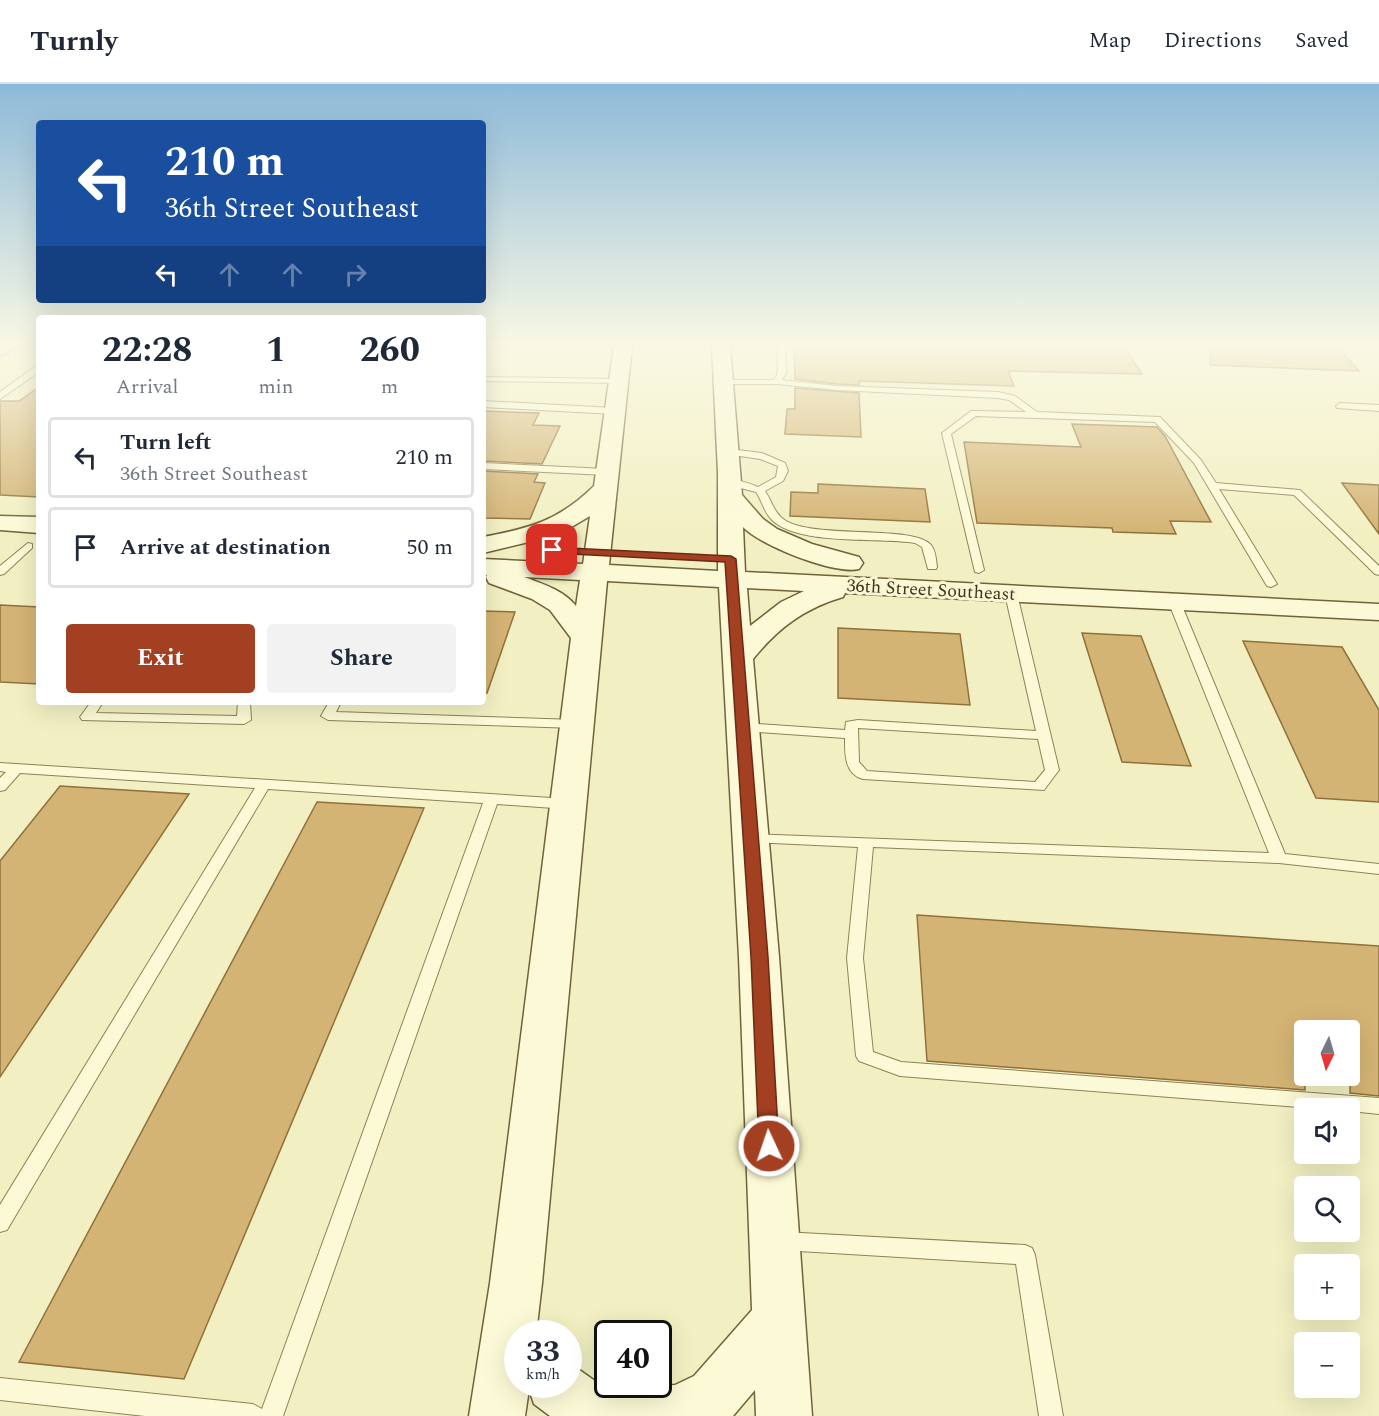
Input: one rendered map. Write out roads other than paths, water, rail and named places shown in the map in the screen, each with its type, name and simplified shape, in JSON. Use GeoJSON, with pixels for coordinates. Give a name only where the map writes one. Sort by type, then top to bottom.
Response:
{"type":"FeatureCollection","features":[{"type":"Feature","properties":{"kind":"street"},"geometry":{"type":"LineString","coordinates":[[725,408],[729,452],[732,570],[751,837],[784,1416]]}},
{"type":"Feature","properties":{"kind":"street"},"geometry":{"type":"LineString","coordinates":[[498,1416],[516,1283],[576,724],[614,411]]}},
{"type":"Feature","properties":{"kind":"street"},"geometry":{"type":"LineString","coordinates":[[486,544],[544,533],[564,524],[585,510],[605,481]]}},
{"type":"Feature","properties":{"kind":"street"},"geometry":{"type":"LineString","coordinates":[[730,490],[757,527],[851,575]]}},
{"type":"Feature","properties":{"kind":"street"},"geometry":{"type":"LineString","coordinates":[[0,523],[35,539]]}},
{"type":"Feature","properties":{"kind":"street"},"geometry":{"type":"LineString","coordinates":[[0,545],[35,539]]}},
{"type":"Feature","properties":{"kind":"street","name":"36th Street Southeast"},"geometry":{"type":"LineString","coordinates":[[486,545],[597,562],[851,575],[1011,594],[1379,612]]}},
{"type":"Feature","properties":{"kind":"street","name":"36th Street Southeast"},"geometry":{"type":"LineString","coordinates":[[486,567],[597,562]]}},
{"type":"Feature","properties":{"kind":"street","name":"36th Street Southeast"},"geometry":{"type":"LineString","coordinates":[[851,575],[932,567],[1379,589]]}},
{"type":"Feature","properties":{"kind":"street"},"geometry":{"type":"LineString","coordinates":[[486,573],[542,593],[560,604],[586,637]]}},
{"type":"Feature","properties":{"kind":"street"},"geometry":{"type":"LineString","coordinates":[[739,657],[761,629],[788,608],[818,595],[851,575]]}},
{"type":"Feature","properties":{"kind":"street"},"geometry":{"type":"LineString","coordinates":[[516,1283],[530,1320]]}},
{"type":"Feature","properties":{"kind":"street"},"geometry":{"type":"LineString","coordinates":[[572,1398],[583,1407],[624,1415],[677,1413],[714,1396],[778,1319]]}},
{"type":"Feature","properties":{"kind":"lane"},"geometry":{"type":"LineString","coordinates":[[561,408],[614,411]]}},
{"type":"Feature","properties":{"kind":"lane"},"geometry":{"type":"LineString","coordinates":[[1026,408],[1035,415]]}},
{"type":"Feature","properties":{"kind":"lane"},"geometry":{"type":"LineString","coordinates":[[979,570],[946,433],[974,413],[1157,420],[1198,462],[1271,584]]}},
{"type":"Feature","properties":{"kind":"lane"},"geometry":{"type":"LineString","coordinates":[[729,452],[762,456],[782,465],[783,471],[780,479],[759,490]]}},
{"type":"Feature","properties":{"kind":"lane"},"geometry":{"type":"LineString","coordinates":[[486,466],[605,481]]}},
{"type":"Feature","properties":{"kind":"lane"},"geometry":{"type":"LineString","coordinates":[[730,490],[741,484],[759,490],[764,496],[766,507],[784,524],[800,531],[820,535],[913,538],[928,546],[932,567]]}},
{"type":"Feature","properties":{"kind":"lane"},"geometry":{"type":"LineString","coordinates":[[1213,486],[1297,492],[1379,572]]}},
{"type":"Feature","properties":{"kind":"lane"},"geometry":{"type":"LineString","coordinates":[[0,572],[35,539]]}},
{"type":"Feature","properties":{"kind":"lane"},"geometry":{"type":"LineString","coordinates":[[1362,555],[1379,556]]}},
{"type":"Feature","properties":{"kind":"lane"},"geometry":{"type":"LineString","coordinates":[[1011,594],[1044,735],[1052,770],[1039,787],[863,775],[852,764],[851,725],[1044,735]]}},
{"type":"Feature","properties":{"kind":"lane"},"geometry":{"type":"LineString","coordinates":[[1174,601],[1278,858]]}},
{"type":"Feature","properties":{"kind":"lane"},"geometry":{"type":"LineString","coordinates":[[95,705],[87,717],[244,720],[244,705]]}},
{"type":"Feature","properties":{"kind":"lane"},"geometry":{"type":"LineString","coordinates":[[334,705],[328,716],[576,724]]}},
{"type":"Feature","properties":{"kind":"lane"},"geometry":{"type":"LineString","coordinates":[[743,727],[850,734]]}},
{"type":"Feature","properties":{"kind":"lane"},"geometry":{"type":"LineString","coordinates":[[0,767],[568,804]]}},
{"type":"Feature","properties":{"kind":"lane"},"geometry":{"type":"LineString","coordinates":[[0,787],[17,768]]}},
{"type":"Feature","properties":{"kind":"lane"},"geometry":{"type":"LineString","coordinates":[[0,1223],[264,784]]}},
{"type":"Feature","properties":{"kind":"lane"},"geometry":{"type":"LineString","coordinates":[[271,1416],[492,799]]}},
{"type":"Feature","properties":{"kind":"lane"},"geometry":{"type":"LineString","coordinates":[[751,837],[1278,858],[1379,869]]}},
{"type":"Feature","properties":{"kind":"lane"},"geometry":{"type":"LineString","coordinates":[[866,842],[855,958],[865,1056],[900,1069],[1379,1106]]}},
{"type":"Feature","properties":{"kind":"lane"},"geometry":{"type":"LineString","coordinates":[[774,1241],[1025,1255],[1051,1416]]}},
{"type":"Feature","properties":{"kind":"lane"},"geometry":{"type":"LineString","coordinates":[[0,1389],[253,1416]]}}]}
